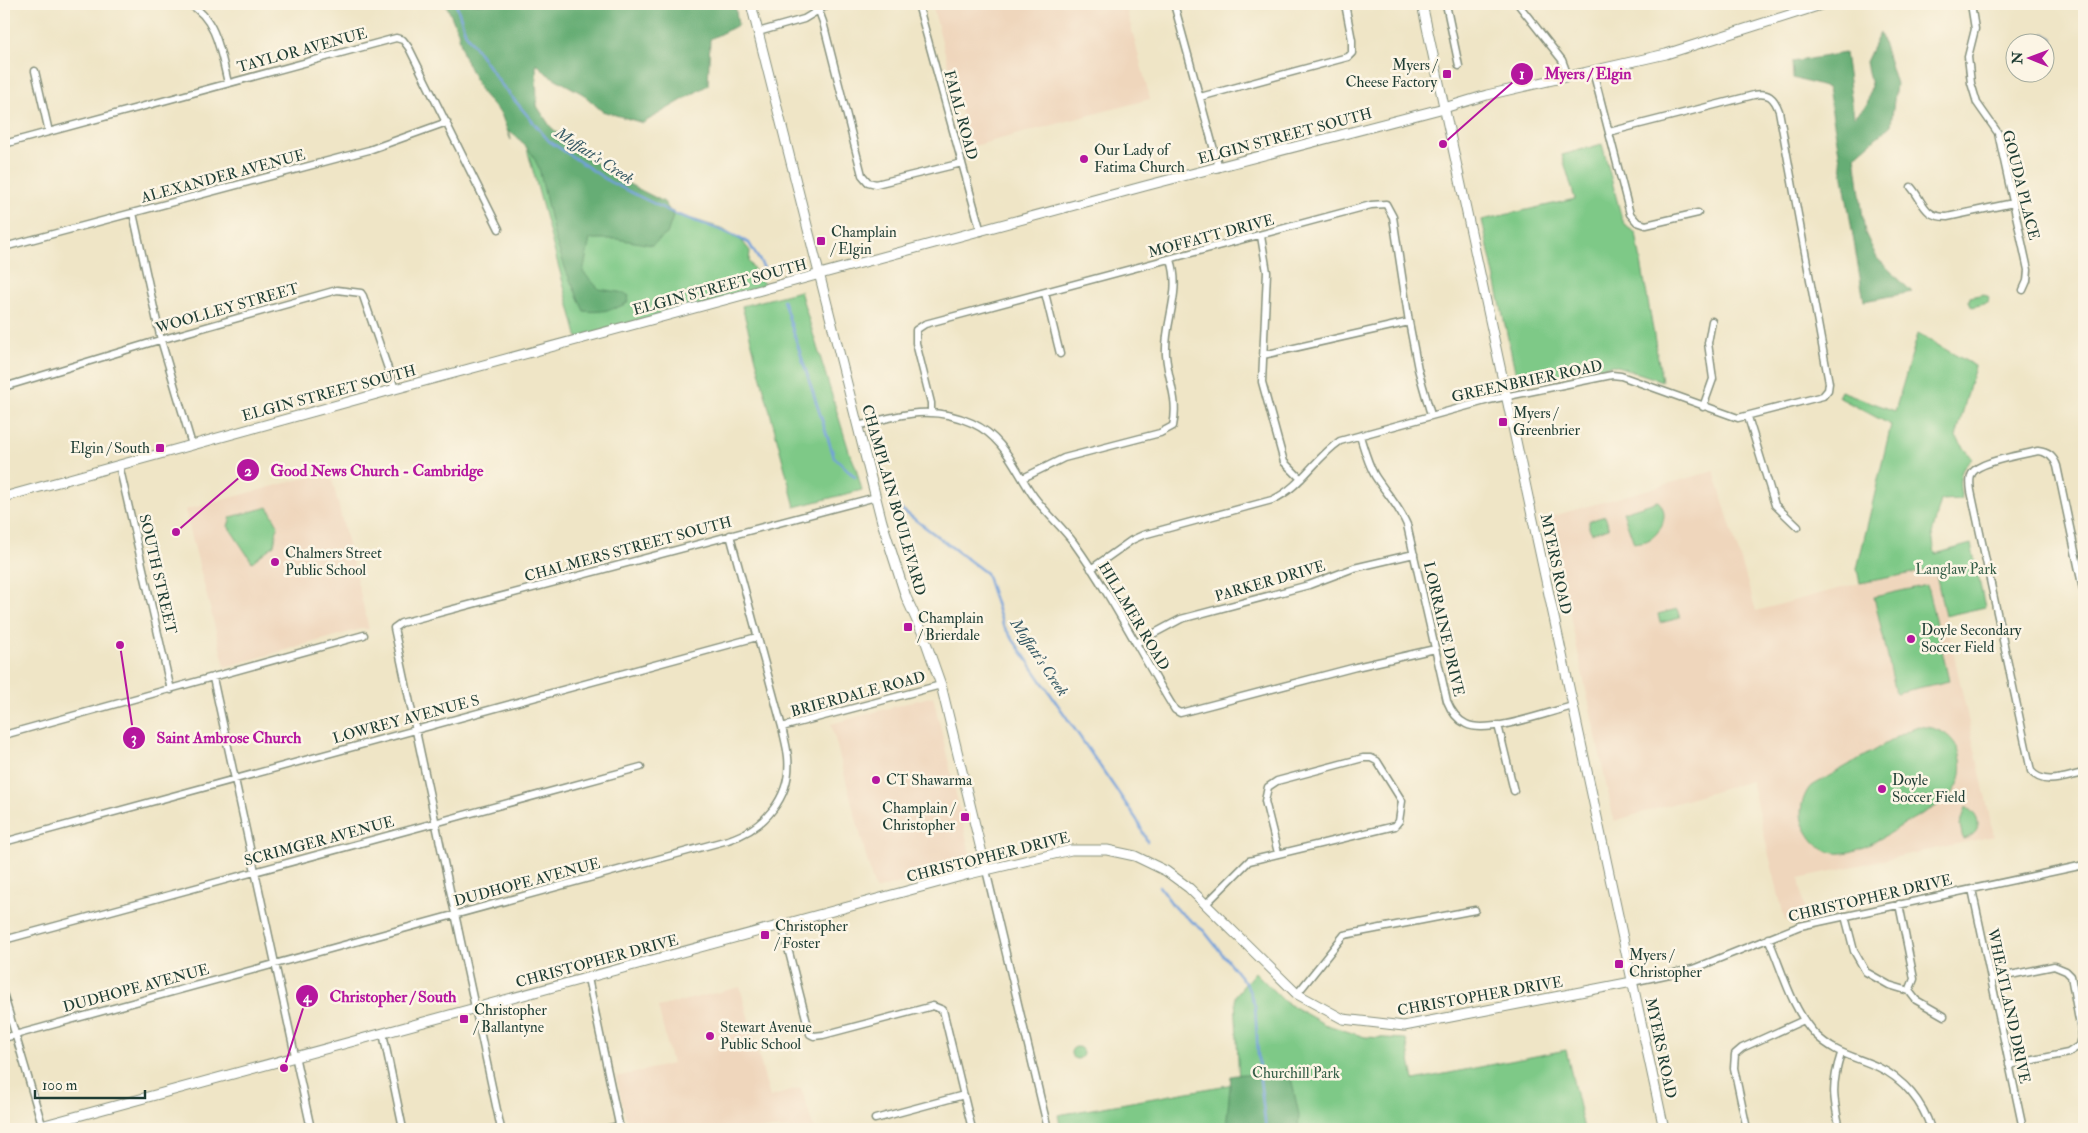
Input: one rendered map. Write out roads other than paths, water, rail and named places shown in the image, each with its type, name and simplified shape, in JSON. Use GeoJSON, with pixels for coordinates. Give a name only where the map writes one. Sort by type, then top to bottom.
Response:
{"type":"FeatureCollection","features":[{"type":"Feature","properties":{"kind":"street"},"geometry":{"type":"LineString","coordinates":[[189,4],[195,7],[208,20],[212,28],[228,83]]}},
{"type":"Feature","properties":{"kind":"street","name":"CHAMPLAIN BOULEVARD"},"geometry":{"type":"LineString","coordinates":[[752,4],[876,496],[903,589],[923,634],[941,685],[1048,1129]]}},
{"type":"Feature","properties":{"kind":"street"},"geometry":{"type":"LineString","coordinates":[[758,32],[789,24],[819,11],[829,4]]}},
{"type":"Feature","properties":{"kind":"street","name":"FAIAL ROAD"},"geometry":{"type":"LineString","coordinates":[[918,4],[981,232]]}},
{"type":"Feature","properties":{"kind":"street"},"geometry":{"type":"LineString","coordinates":[[1174,4],[1219,168]]}},
{"type":"Feature","properties":{"kind":"street"},"geometry":{"type":"LineString","coordinates":[[1200,97],[1348,57],[1352,52],[1352,40],[1345,4]]}},
{"type":"Feature","properties":{"kind":"street","name":"MYERS ROAD"},"geometry":{"type":"LineString","coordinates":[[1422,4],[1664,1129]]}},
{"type":"Feature","properties":{"kind":"street"},"geometry":{"type":"LineString","coordinates":[[1446,4],[1459,66]]}},
{"type":"Feature","properties":{"kind":"street"},"geometry":{"type":"LineString","coordinates":[[1518,4],[1562,60],[1568,76]]}},
{"type":"Feature","properties":{"kind":"street","name":"ELGIN STREET SOUTH"},"geometry":{"type":"LineString","coordinates":[[4,497],[395,389],[1487,95],[1666,54],[1824,4]]}},
{"type":"Feature","properties":{"kind":"street","name":"GOUDA PLACE"},"geometry":{"type":"LineString","coordinates":[[1971,4],[1975,29],[1968,57],[1971,83],[1977,103],[1998,133],[2028,270],[2024,290]]}},
{"type":"Feature","properties":{"kind":"street"},"geometry":{"type":"LineString","coordinates":[[819,11],[862,175],[868,182],[876,184],[962,163]]}},
{"type":"Feature","properties":{"kind":"street","name":"TAYLOR AVENUE"},"geometry":{"type":"LineString","coordinates":[[4,144],[396,38],[404,40],[409,48],[499,229]]}},
{"type":"Feature","properties":{"kind":"street"},"geometry":{"type":"LineString","coordinates":[[35,70],[49,132]]}},
{"type":"Feature","properties":{"kind":"street"},"geometry":{"type":"LineString","coordinates":[[1593,71],[1630,214],[1633,219],[1646,225],[1698,212]]}},
{"type":"Feature","properties":{"kind":"street","name":"GREENBRIER ROAD"},"geometry":{"type":"LineString","coordinates":[[1091,569],[1132,540],[1143,535],[1272,500],[1291,490],[1330,448],[1340,441],[1506,396],[1612,375],[1621,376],[1731,417],[1748,417],[1819,399],[1829,387],[1776,103],[1769,95],[1754,95],[1609,132]]}},
{"type":"Feature","properties":{"kind":"street","name":"ALEXANDER AVENUE"},"geometry":{"type":"LineString","coordinates":[[4,248],[368,150],[447,122]]}},
{"type":"Feature","properties":{"kind":"street"},"geometry":{"type":"LineString","coordinates":[[1911,187],[1927,212],[1939,217],[2013,203]]}},
{"type":"Feature","properties":{"kind":"street","name":"MOFFATT DRIVE"},"geometry":{"type":"LineString","coordinates":[[931,412],[931,403],[916,343],[916,330],[926,324],[1372,205],[1386,204],[1393,217],[1418,369],[1431,415]]}},
{"type":"Feature","properties":{"kind":"street"},"geometry":{"type":"LineString","coordinates":[[133,213],[162,340],[192,445]]}},
{"type":"Feature","properties":{"kind":"street"},"geometry":{"type":"LineString","coordinates":[[1261,236],[1267,272],[1262,382],[1284,462],[1301,479]]}},
{"type":"Feature","properties":{"kind":"street"},"geometry":{"type":"LineString","coordinates":[[1023,478],[1064,458],[1160,433],[1173,426],[1176,410],[1166,354],[1175,281],[1171,260]]}},
{"type":"Feature","properties":{"kind":"street","name":"WOOLLEY STREET"},"geometry":{"type":"LineString","coordinates":[[4,387],[332,291],[350,290],[361,293],[363,296],[395,389]]}},
{"type":"Feature","properties":{"kind":"street"},"geometry":{"type":"LineString","coordinates":[[1045,293],[1060,354]]}},
{"type":"Feature","properties":{"kind":"street"},"geometry":{"type":"LineString","coordinates":[[1704,407],[1713,379],[1708,343],[1712,321]]}},
{"type":"Feature","properties":{"kind":"street"},"geometry":{"type":"LineString","coordinates":[[1262,355],[1409,322]]}},
{"type":"Feature","properties":{"kind":"street","name":"HILLMER ROAD"},"geometry":{"type":"LineString","coordinates":[[858,426],[898,414],[931,412],[972,422],[982,428],[1003,447],[1030,492],[1073,542],[1175,710],[1180,713],[1356,666],[1435,649]]}},
{"type":"Feature","properties":{"kind":"street"},"geometry":{"type":"LineString","coordinates":[[1748,417],[1775,505],[1798,526]]}},
{"type":"Feature","properties":{"kind":"street","name":"LORRAINE DRIVE"},"geometry":{"type":"LineString","coordinates":[[1360,436],[1375,476],[1402,513],[1414,554],[1446,701],[1452,713],[1466,724],[1475,727],[1498,726],[1573,706]]}},
{"type":"Feature","properties":{"kind":"street"},"geometry":{"type":"LineString","coordinates":[[2084,594],[2057,466],[2052,457],[2046,452],[2038,451],[1984,465],[1974,470],[1970,478],[1971,491],[2031,771],[2037,778],[2047,781],[2084,773]]}},
{"type":"Feature","properties":{"kind":"street","name":"SOUTH STREET"},"geometry":{"type":"LineString","coordinates":[[119,465],[171,690]]}},
{"type":"Feature","properties":{"kind":"street","name":"CHALMERS STREET SOUTH"},"geometry":{"type":"LineString","coordinates":[[415,730],[394,633],[394,628],[401,623],[876,496]]}},
{"type":"Feature","properties":{"kind":"street","name":"DUDHOPE AVENUE"},"geometry":{"type":"LineString","coordinates":[[4,1038],[723,842],[751,831],[772,812],[784,789],[788,758],[782,727],[730,535]]}},
{"type":"Feature","properties":{"kind":"street","name":"PARKER DRIVE"},"geometry":{"type":"LineString","coordinates":[[1136,643],[1181,619],[1309,585],[1354,568],[1414,554]]}},
{"type":"Feature","properties":{"kind":"street"},"geometry":{"type":"LineString","coordinates":[[4,734],[171,690],[364,635]]}},
{"type":"Feature","properties":{"kind":"street","name":"LOWREY AVENUE S"},"geometry":{"type":"LineString","coordinates":[[4,842],[757,637]]}},
{"type":"Feature","properties":{"kind":"street"},"geometry":{"type":"LineString","coordinates":[[214,678],[311,1129]]}},
{"type":"Feature","properties":{"kind":"street","name":"BRIERDALE ROAD"},"geometry":{"type":"LineString","coordinates":[[782,727],[941,685]]}},
{"type":"Feature","properties":{"kind":"street"},"geometry":{"type":"LineString","coordinates":[[1498,726],[1514,791]]}},
{"type":"Feature","properties":{"kind":"street"},"geometry":{"type":"LineString","coordinates":[[415,730],[501,1129]]}},
{"type":"Feature","properties":{"kind":"street"},"geometry":{"type":"LineString","coordinates":[[1206,904],[1249,861],[1395,826],[1399,821],[1402,801],[1377,761],[1363,758],[1277,780],[1268,787],[1265,801],[1278,853]]}},
{"type":"Feature","properties":{"kind":"street","name":"SCRIMGER AVENUE"},"geometry":{"type":"LineString","coordinates":[[4,940],[641,767]]}},
{"type":"Feature","properties":{"kind":"street","name":"CHRISTOPHER DRIVE"},"geometry":{"type":"LineString","coordinates":[[30,1129],[43,1128],[383,1033],[986,870],[1059,852],[1082,849],[1107,850],[1135,856],[1157,866],[1180,881],[1206,904],[1296,994],[1343,1019],[1404,1026],[1632,982],[1693,968],[1800,926],[2084,865]]}},
{"type":"Feature","properties":{"kind":"street","name":"WHEATLAND DRIVE"},"geometry":{"type":"LineString","coordinates":[[1972,889],[2023,1129]]}},
{"type":"Feature","properties":{"kind":"street"},"geometry":{"type":"LineString","coordinates":[[1899,904],[1914,979],[1909,991]]}},
{"type":"Feature","properties":{"kind":"street"},"geometry":{"type":"LineString","coordinates":[[1296,994],[1344,936],[1475,910]]}},
{"type":"Feature","properties":{"kind":"street"},"geometry":{"type":"LineString","coordinates":[[1845,916],[1854,951],[1866,972],[1889,985],[1909,991],[1916,1000],[1944,1016]]}},
{"type":"Feature","properties":{"kind":"street"},"geometry":{"type":"LineString","coordinates":[[782,925],[810,1034],[818,1036],[933,1006],[943,1010],[972,1129]]}},
{"type":"Feature","properties":{"kind":"street"},"geometry":{"type":"LineString","coordinates":[[1768,938],[1804,1020],[1820,1039],[1841,1054],[1878,1067],[1896,1079],[1919,1103],[1931,1129]]}},
{"type":"Feature","properties":{"kind":"street"},"geometry":{"type":"LineString","coordinates":[[1991,979],[2050,966],[2062,968],[2071,976],[2082,1029],[2080,1045],[2068,1053],[2009,1065]]}},
{"type":"Feature","properties":{"kind":"street"},"geometry":{"type":"LineString","coordinates":[[588,978],[620,1128],[606,1129]]}},
{"type":"Feature","properties":{"kind":"street"},"geometry":{"type":"LineString","coordinates":[[4,996],[43,1128]]}},
{"type":"Feature","properties":{"kind":"street"},"geometry":{"type":"LineString","coordinates":[[1747,1129],[1734,1068],[1735,1054],[1742,1048],[1804,1020]]}},
{"type":"Feature","properties":{"kind":"street"},"geometry":{"type":"LineString","coordinates":[[383,1033],[403,1129]]}},
{"type":"Feature","properties":{"kind":"street"},"geometry":{"type":"LineString","coordinates":[[1840,1129],[1833,1099],[1833,1084],[1841,1054]]}},
{"type":"Feature","properties":{"kind":"street"},"geometry":{"type":"LineString","coordinates":[[874,1119],[964,1096]]}},
{"type":"Feature","properties":{"kind":"waterway","name":"Moffatt's Creek"},"geometry":{"type":"LineString","coordinates":[[456,4],[466,34],[500,83],[549,141],[610,182],[675,214],[724,231],[749,243],[767,273]]}},
{"type":"Feature","properties":{"kind":"waterway","name":"Moffatt's Creek"},"geometry":{"type":"LineString","coordinates":[[783,300],[834,457],[855,477]]}},
{"type":"Feature","properties":{"kind":"waterway","name":"Moffatt's Creek"},"geometry":{"type":"LineString","coordinates":[[897,506],[986,573],[1003,625],[1137,820],[1147,841]]}},
{"type":"Feature","properties":{"kind":"waterway","name":"Moffatt's Creek"},"geometry":{"type":"LineString","coordinates":[[1159,886],[1175,908],[1204,931],[1247,985],[1255,1006],[1259,1071],[1266,1129]]}},
{"type":"Feature","properties":{"kind":"place","name":"Myers / Cheese Factory"},"geometry":{"type":"Point","coordinates":[1447,74]}},
{"type":"Feature","properties":{"kind":"place","name":"Myers / Elgin"},"geometry":{"type":"Point","coordinates":[1443,144]}},
{"type":"Feature","properties":{"kind":"place","name":"Our Lady of Fatima Church"},"geometry":{"type":"Point","coordinates":[1084,159]}},
{"type":"Feature","properties":{"kind":"place","name":"Champlain / Elgin"},"geometry":{"type":"Point","coordinates":[821,241]}},
{"type":"Feature","properties":{"kind":"place","name":"Myers / Greenbrier"},"geometry":{"type":"Point","coordinates":[1503,422]}},
{"type":"Feature","properties":{"kind":"place","name":"Elgin / South"},"geometry":{"type":"Point","coordinates":[160,448]}},
{"type":"Feature","properties":{"kind":"place","name":"Good News Church - Cambridge"},"geometry":{"type":"Point","coordinates":[176,532]}},
{"type":"Feature","properties":{"kind":"place","name":"Chalmers Street Public School"},"geometry":{"type":"Point","coordinates":[275,562]}},
{"type":"Feature","properties":{"kind":"place","name":"Champlain / Brierdale"},"geometry":{"type":"Point","coordinates":[908,627]}},
{"type":"Feature","properties":{"kind":"place","name":"Doyle Secondary Soccer Field"},"geometry":{"type":"Point","coordinates":[1911,639]}},
{"type":"Feature","properties":{"kind":"place","name":"Saint Ambrose Church"},"geometry":{"type":"Point","coordinates":[120,645]}},
{"type":"Feature","properties":{"kind":"place","name":"CT Shawarma"},"geometry":{"type":"Point","coordinates":[876,780]}},
{"type":"Feature","properties":{"kind":"place","name":"Doyle Soccer Field"},"geometry":{"type":"Point","coordinates":[1882,789]}},
{"type":"Feature","properties":{"kind":"place","name":"Champlain / Christopher"},"geometry":{"type":"Point","coordinates":[965,817]}},
{"type":"Feature","properties":{"kind":"place","name":"Christopher / Foster"},"geometry":{"type":"Point","coordinates":[765,935]}},
{"type":"Feature","properties":{"kind":"place","name":"Myers / Christopher"},"geometry":{"type":"Point","coordinates":[1619,964]}},
{"type":"Feature","properties":{"kind":"place","name":"Christopher / Ballantyne"},"geometry":{"type":"Point","coordinates":[464,1019]}},
{"type":"Feature","properties":{"kind":"place","name":"Stewart Avenue Public School"},"geometry":{"type":"Point","coordinates":[710,1036]}},
{"type":"Feature","properties":{"kind":"place","name":"Christopher / South"},"geometry":{"type":"Point","coordinates":[284,1068]}},
{"type":"Feature","properties":{"kind":"park label","name":"Langlaw Park"},"geometry":{"type":"Point","coordinates":[1956,569]}},
{"type":"Feature","properties":{"kind":"park label","name":"Churchill Park"},"geometry":{"type":"Point","coordinates":[1296,1073]}}]}
